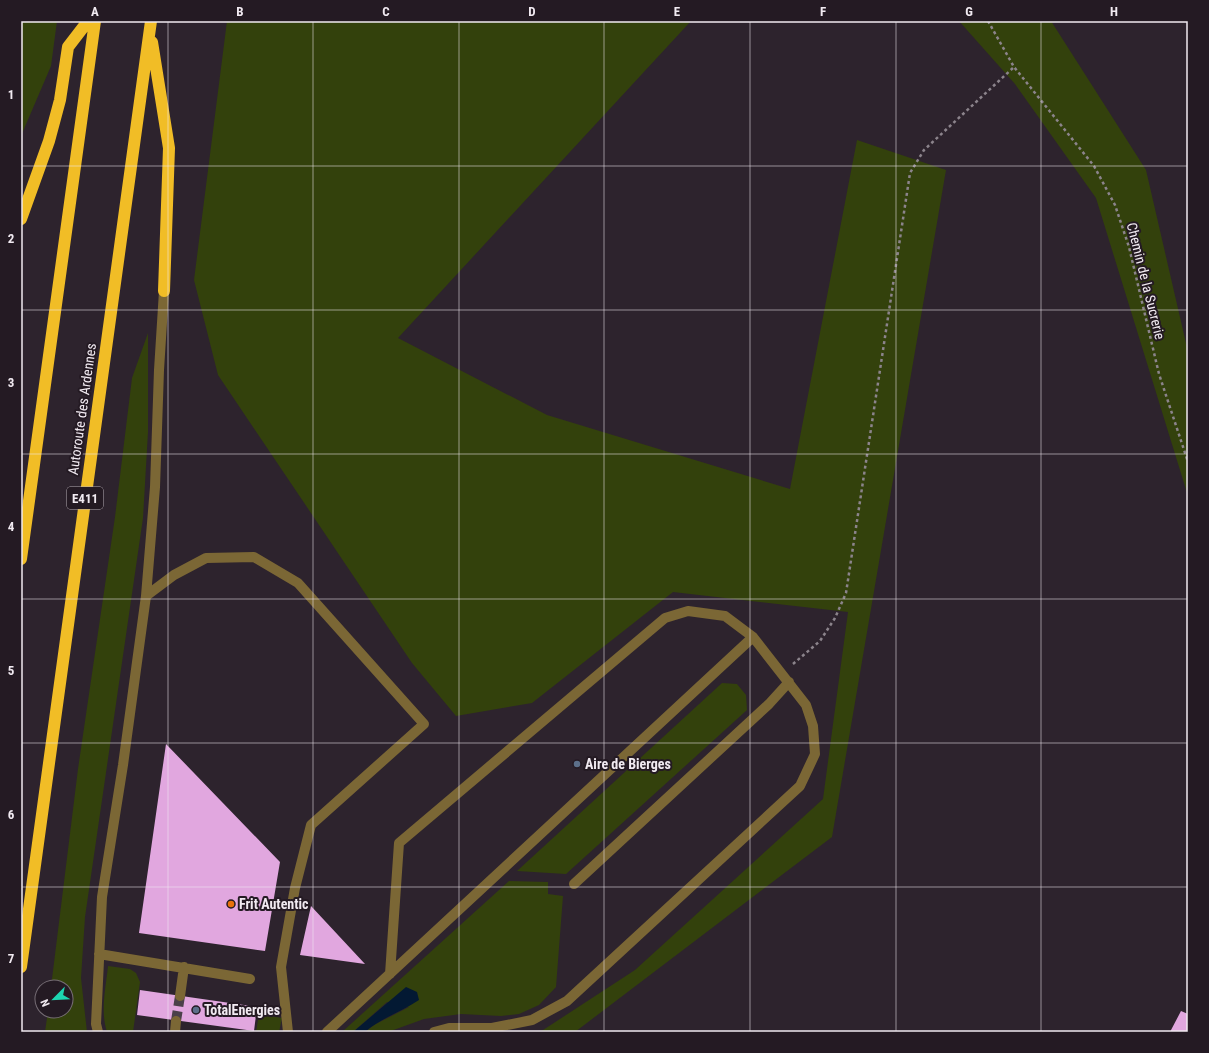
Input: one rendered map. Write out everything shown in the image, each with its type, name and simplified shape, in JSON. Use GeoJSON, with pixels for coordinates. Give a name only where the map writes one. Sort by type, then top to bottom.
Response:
{"type":"FeatureCollection","features":[{"type":"Feature","properties":{"kind":"highway"},"geometry":{"type":"LineString","coordinates":[[21,219],[49,141],[60,100],[68,47],[88,21]]}},
{"type":"Feature","properties":{"kind":"highway"},"geometry":{"type":"LineString","coordinates":[[21,559],[94,21]]}},
{"type":"Feature","properties":{"kind":"highway"},"geometry":{"type":"LineString","coordinates":[[150,25],[169,148],[164,291]]}},
{"type":"Feature","properties":{"kind":"highway","name":"Autoroute des Ardennes"},"geometry":{"type":"LineString","coordinates":[[21,968],[150,25]]}},
{"type":"Feature","properties":{"kind":"lane"},"geometry":{"type":"LineString","coordinates":[[98,1032],[96,1024],[102,896],[123,765],[146,596],[155,487],[159,370],[164,291]]}},
{"type":"Feature","properties":{"kind":"lane"},"geometry":{"type":"LineString","coordinates":[[146,596],[174,575],[206,558],[254,557],[298,584],[424,724],[311,825],[295,888],[281,967],[288,1032]]}},
{"type":"Feature","properties":{"kind":"lane"},"geometry":{"type":"LineString","coordinates":[[390,974],[399,843],[665,618],[688,611],[725,616],[753,637],[806,705],[813,726],[815,754],[800,786],[567,1001],[532,1020],[492,1028],[449,1028],[434,1032]]}},
{"type":"Feature","properties":{"kind":"lane"},"geometry":{"type":"LineString","coordinates":[[327,1032],[753,637]]}},
{"type":"Feature","properties":{"kind":"lane"},"geometry":{"type":"LineString","coordinates":[[574,884],[769,704],[789,682]]}},
{"type":"Feature","properties":{"kind":"lane"},"geometry":{"type":"LineString","coordinates":[[99,954],[250,979]]}},
{"type":"Feature","properties":{"kind":"lane"},"geometry":{"type":"LineString","coordinates":[[180,996],[184,967]]}},
{"type":"Feature","properties":{"kind":"lane"},"geometry":{"type":"LineString","coordinates":[[174,1032],[176,1021]]}},
{"type":"Feature","properties":{"kind":"path","name":"Chemin de la Sucrerie"},"geometry":{"type":"LineString","coordinates":[[988,21],[1014,66],[1094,166],[1115,205],[1129,247],[1158,374],[1188,462]]}},
{"type":"Feature","properties":{"kind":"path"},"geometry":{"type":"LineString","coordinates":[[782,673],[820,641],[839,611],[846,593],[910,173],[924,150],[1014,66]]}},
{"type":"Feature","properties":{"kind":"green space"},"geometry":{"type":"Polygon","coordinates":[[[21,21],[57,21],[51,66],[21,136],[21,21]]]}},
{"type":"Feature","properties":{"kind":"green space"},"geometry":{"type":"Polygon","coordinates":[[[227,21],[691,21],[398,338],[547,415],[790,489],[857,140],[946,170],[832,837],[575,1032],[540,1032],[635,970],[823,799],[848,612],[673,592],[532,703],[456,716],[412,663],[218,375],[194,280],[227,21]]]}},
{"type":"Feature","properties":{"kind":"green space"},"geometry":{"type":"Polygon","coordinates":[[[959,21],[1051,21],[1146,170],[1188,352],[1188,496],[1096,198],[1015,84],[959,21]]]}},
{"type":"Feature","properties":{"kind":"green space"},"geometry":{"type":"Polygon","coordinates":[[[148,333],[148,432],[143,518],[85,917],[81,978],[87,1032],[45,1032],[47,1019],[74,1019],[74,979],[52,979],[78,769],[115,517],[132,378],[148,333]]]}},
{"type":"Feature","properties":{"kind":"green space"},"geometry":{"type":"Polygon","coordinates":[[[722,683],[737,684],[746,695],[747,710],[566,874],[517,871],[722,683]]]}},
{"type":"Feature","properties":{"kind":"green space"},"geometry":{"type":"Polygon","coordinates":[[[509,881],[548,882],[548,894],[563,896],[556,987],[539,1005],[519,1014],[501,1016],[461,1014],[424,1019],[388,1032],[365,1032],[374,1025],[409,1007],[387,1002],[353,1032],[342,1032],[509,881]]]}},
{"type":"Feature","properties":{"kind":"green space"},"geometry":{"type":"Polygon","coordinates":[[[108,966],[130,969],[136,973],[140,982],[133,1032],[107,1032],[104,1007],[108,966]]]}},
{"type":"Feature","properties":{"kind":"green space"},"geometry":{"type":"Polygon","coordinates":[[[259,1014],[282,1018],[279,1032],[256,1032],[259,1014]]]}},
{"type":"Feature","properties":{"kind":"water"},"geometry":{"type":"Polygon","coordinates":[[[406,987],[417,992],[419,1000],[371,1027],[365,1032],[353,1032],[406,987]]]}},
{"type":"Feature","properties":{"kind":"building"},"geometry":{"type":"Polygon","coordinates":[[[166,744],[280,862],[265,951],[139,933],[166,744]]]}},
{"type":"Feature","properties":{"kind":"building"},"geometry":{"type":"Polygon","coordinates":[[[311,906],[365,964],[300,955],[311,906]]]}},
{"type":"Feature","properties":{"kind":"building"},"geometry":{"type":"Polygon","coordinates":[[[140,990],[257,1007],[254,1031],[137,1015],[140,990]]]}},
{"type":"Feature","properties":{"kind":"building"},"geometry":{"type":"Polygon","coordinates":[[[1181,1011],[1188,1014],[1188,1032],[1170,1032],[1181,1011]]]}},
{"type":"Feature","properties":{"kind":"tunnel"},"geometry":{"type":"LineString","coordinates":[[176,1021],[180,996]]}},
{"type":"Feature","properties":{"kind":"place","name":"Aire de Bierges"},"geometry":{"type":"Point","coordinates":[577,764]}},
{"type":"Feature","properties":{"kind":"place","name":"Frit Autentic"},"geometry":{"type":"Point","coordinates":[231,904]}},
{"type":"Feature","properties":{"kind":"place","name":"TotalEnergies"},"geometry":{"type":"Point","coordinates":[196,1010]}}]}
